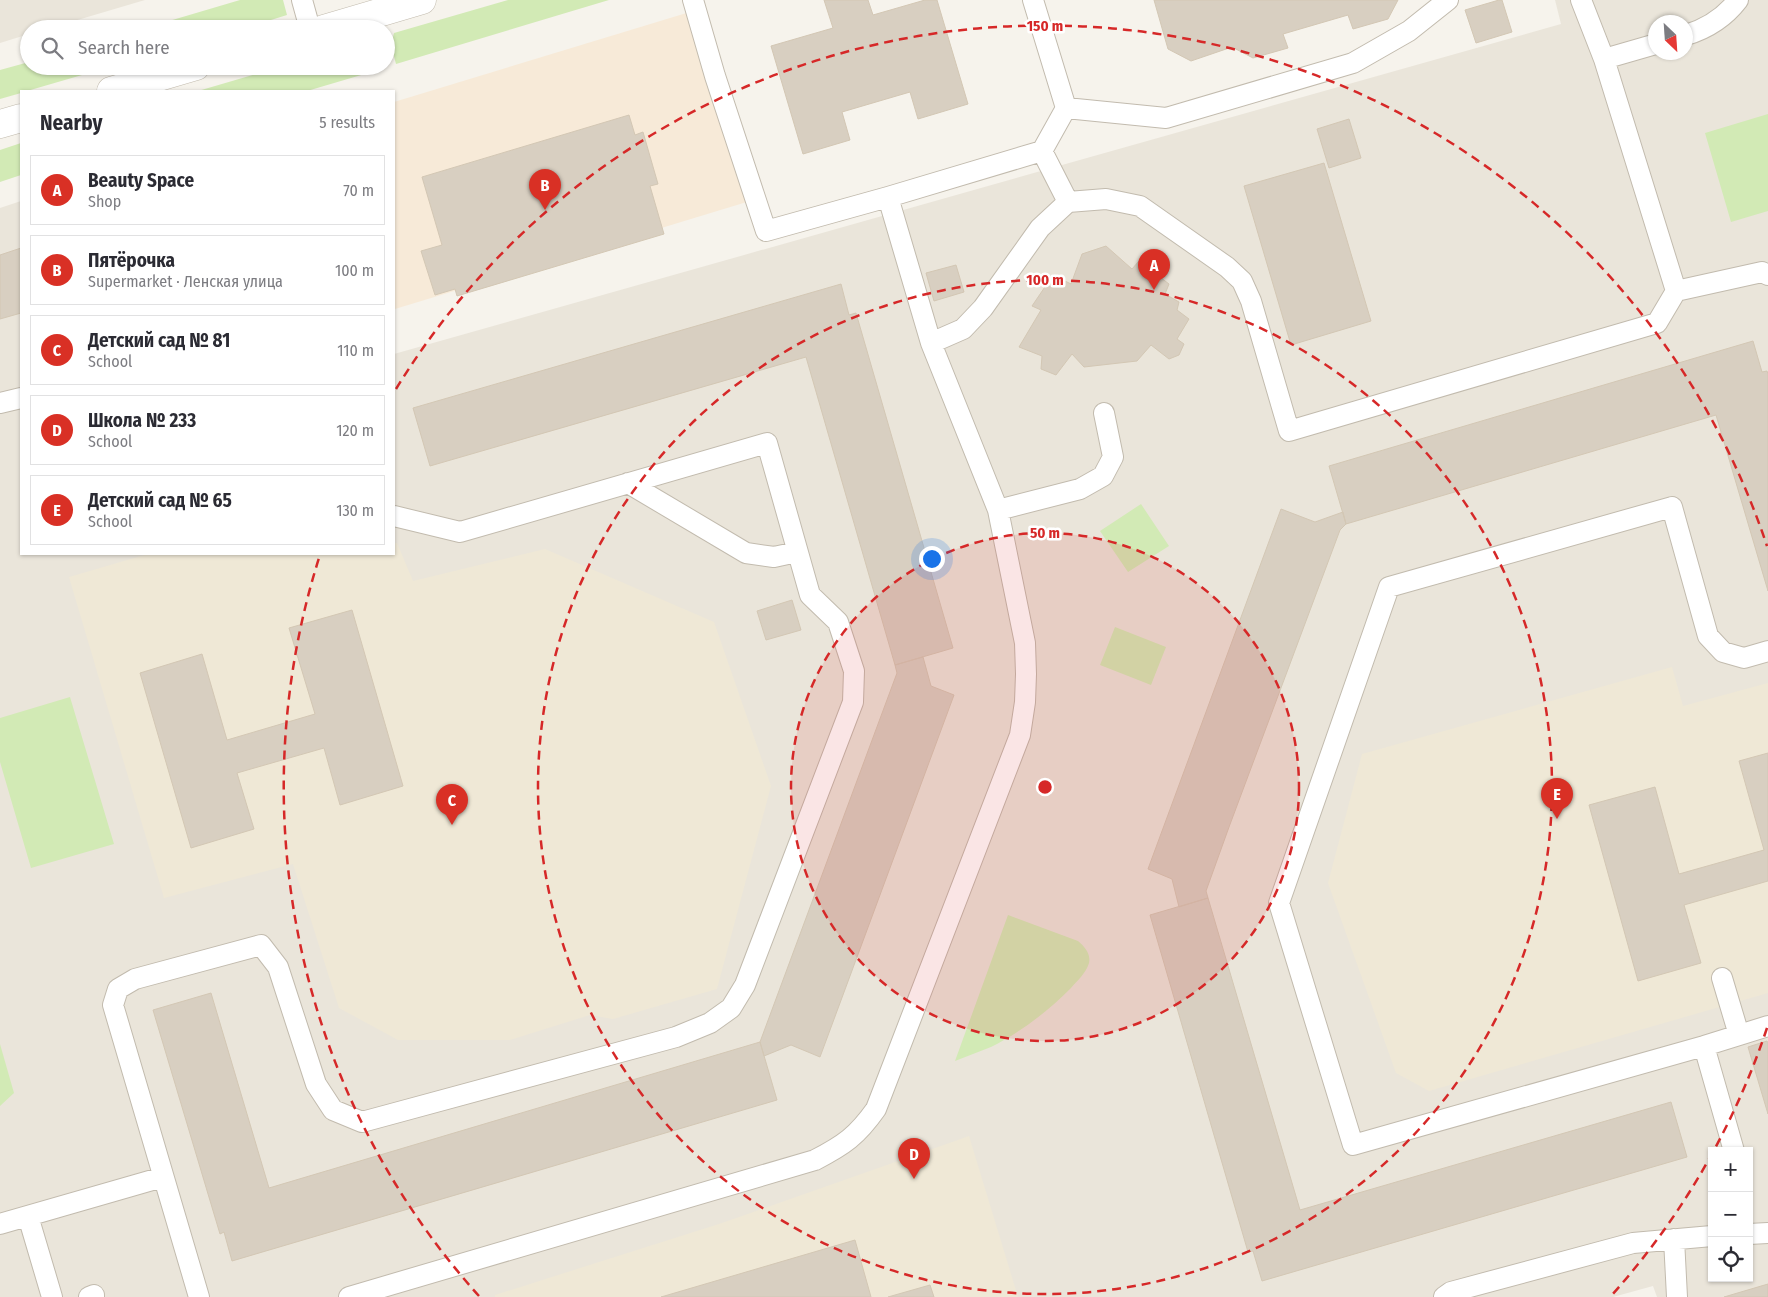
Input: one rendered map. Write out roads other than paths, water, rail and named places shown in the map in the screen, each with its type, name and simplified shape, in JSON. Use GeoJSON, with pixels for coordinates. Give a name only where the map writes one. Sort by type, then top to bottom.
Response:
{"type":"FeatureCollection","features":[{"type":"Feature","properties":{"kind":"street"},"geometry":{"type":"LineString","coordinates":[[354,20],[422,0]]}},
{"type":"Feature","properties":{"kind":"street"},"geometry":{"type":"LineString","coordinates":[[114,90],[165,75]]}},
{"type":"Feature","properties":{"kind":"street"},"geometry":{"type":"LineString","coordinates":[[0,124],[20,118]]}},
{"type":"Feature","properties":{"kind":"lane"},"geometry":{"type":"LineString","coordinates":[[302,0],[308,20]]}},
{"type":"Feature","properties":{"kind":"lane"},"geometry":{"type":"LineString","coordinates":[[693,0],[715,76],[766,232],[1042,151],[1066,108],[1033,0]]}},
{"type":"Feature","properties":{"kind":"lane"},"geometry":{"type":"LineString","coordinates":[[1066,108],[1166,118],[1353,63],[1408,31],[1448,0]]}},
{"type":"Feature","properties":{"kind":"lane"},"geometry":{"type":"LineString","coordinates":[[1581,0],[1604,59],[1676,292]]}},
{"type":"Feature","properties":{"kind":"lane"},"geometry":{"type":"LineString","coordinates":[[1693,33],[1700,31],[1730,11],[1738,0]]}},
{"type":"Feature","properties":{"kind":"lane"},"geometry":{"type":"LineString","coordinates":[[1604,59],[1648,46]]}},
{"type":"Feature","properties":{"kind":"lane"},"geometry":{"type":"LineString","coordinates":[[1042,151],[1068,202]]}},
{"type":"Feature","properties":{"kind":"lane"},"geometry":{"type":"LineString","coordinates":[[349,1297],[815,1160],[841,1147],[863,1127],[876,1109],[1020,735],[1025,693],[1025,643],[998,510],[931,343],[888,197]]}},
{"type":"Feature","properties":{"kind":"lane"},"geometry":{"type":"LineString","coordinates":[[931,343],[963,329],[970,322],[983,308],[1040,228],[1068,202],[1106,199],[1140,206],[1227,267],[1242,281],[1251,301],[1289,431],[1657,323],[1676,292],[1762,272],[1768,275]]}},
{"type":"Feature","properties":{"kind":"lane"},"geometry":{"type":"LineString","coordinates":[[0,403],[20,398]]}},
{"type":"Feature","properties":{"kind":"lane"},"geometry":{"type":"LineString","coordinates":[[998,510],[1080,490],[1103,476],[1113,457],[1104,413]]}},
{"type":"Feature","properties":{"kind":"lane"},"geometry":{"type":"LineString","coordinates":[[199,1297],[113,1005],[118,989],[135,979],[261,945],[278,967],[316,1084],[333,1110],[362,1122],[676,1037],[710,1023],[731,1008],[745,984],[854,702],[854,671],[838,622],[810,595],[767,443],[460,532],[395,516]]}},
{"type":"Feature","properties":{"kind":"lane"},"geometry":{"type":"LineString","coordinates":[[628,483],[746,552],[774,557],[797,552]]}},
{"type":"Feature","properties":{"kind":"lane"},"geometry":{"type":"LineString","coordinates":[[1768,651],[1744,658],[1723,652],[1708,636],[1672,507],[1389,587],[1278,903],[1353,1145],[1704,1046],[1768,1026]]}},
{"type":"Feature","properties":{"kind":"lane"},"geometry":{"type":"LineString","coordinates":[[1722,978],[1738,1035]]}},
{"type":"Feature","properties":{"kind":"lane"},"geometry":{"type":"LineString","coordinates":[[1704,1046],[1733,1147]]}},
{"type":"Feature","properties":{"kind":"lane"},"geometry":{"type":"LineString","coordinates":[[0,1224],[163,1176]]}},
{"type":"Feature","properties":{"kind":"lane"},"geometry":{"type":"LineString","coordinates":[[28,1216],[52,1297]]}},
{"type":"Feature","properties":{"kind":"lane"},"geometry":{"type":"LineString","coordinates":[[1753,1234],[1768,1233]]}},
{"type":"Feature","properties":{"kind":"lane"},"geometry":{"type":"LineString","coordinates":[[1444,1297],[1451,1292],[1633,1243],[1708,1236]]}},
{"type":"Feature","properties":{"kind":"lane"},"geometry":{"type":"LineString","coordinates":[[1674,1239],[1677,1297]]}},
{"type":"Feature","properties":{"kind":"lane"},"geometry":{"type":"LineString","coordinates":[[89,1297],[94,1297]]}},
{"type":"Feature","properties":{"kind":"place","name":"Пятёрочка"},"geometry":{"type":"Point","coordinates":[545,210]}},
{"type":"Feature","properties":{"kind":"place","name":"Beauty Space"},"geometry":{"type":"Point","coordinates":[1154,290]}},
{"type":"Feature","properties":{"kind":"place","name":"Детский сад № 65"},"geometry":{"type":"Point","coordinates":[1557,819]}},
{"type":"Feature","properties":{"kind":"place","name":"Детский сад № 81"},"geometry":{"type":"Point","coordinates":[452,825]}},
{"type":"Feature","properties":{"kind":"place","name":"Школа № 233"},"geometry":{"type":"Point","coordinates":[914,1179]}}]}
